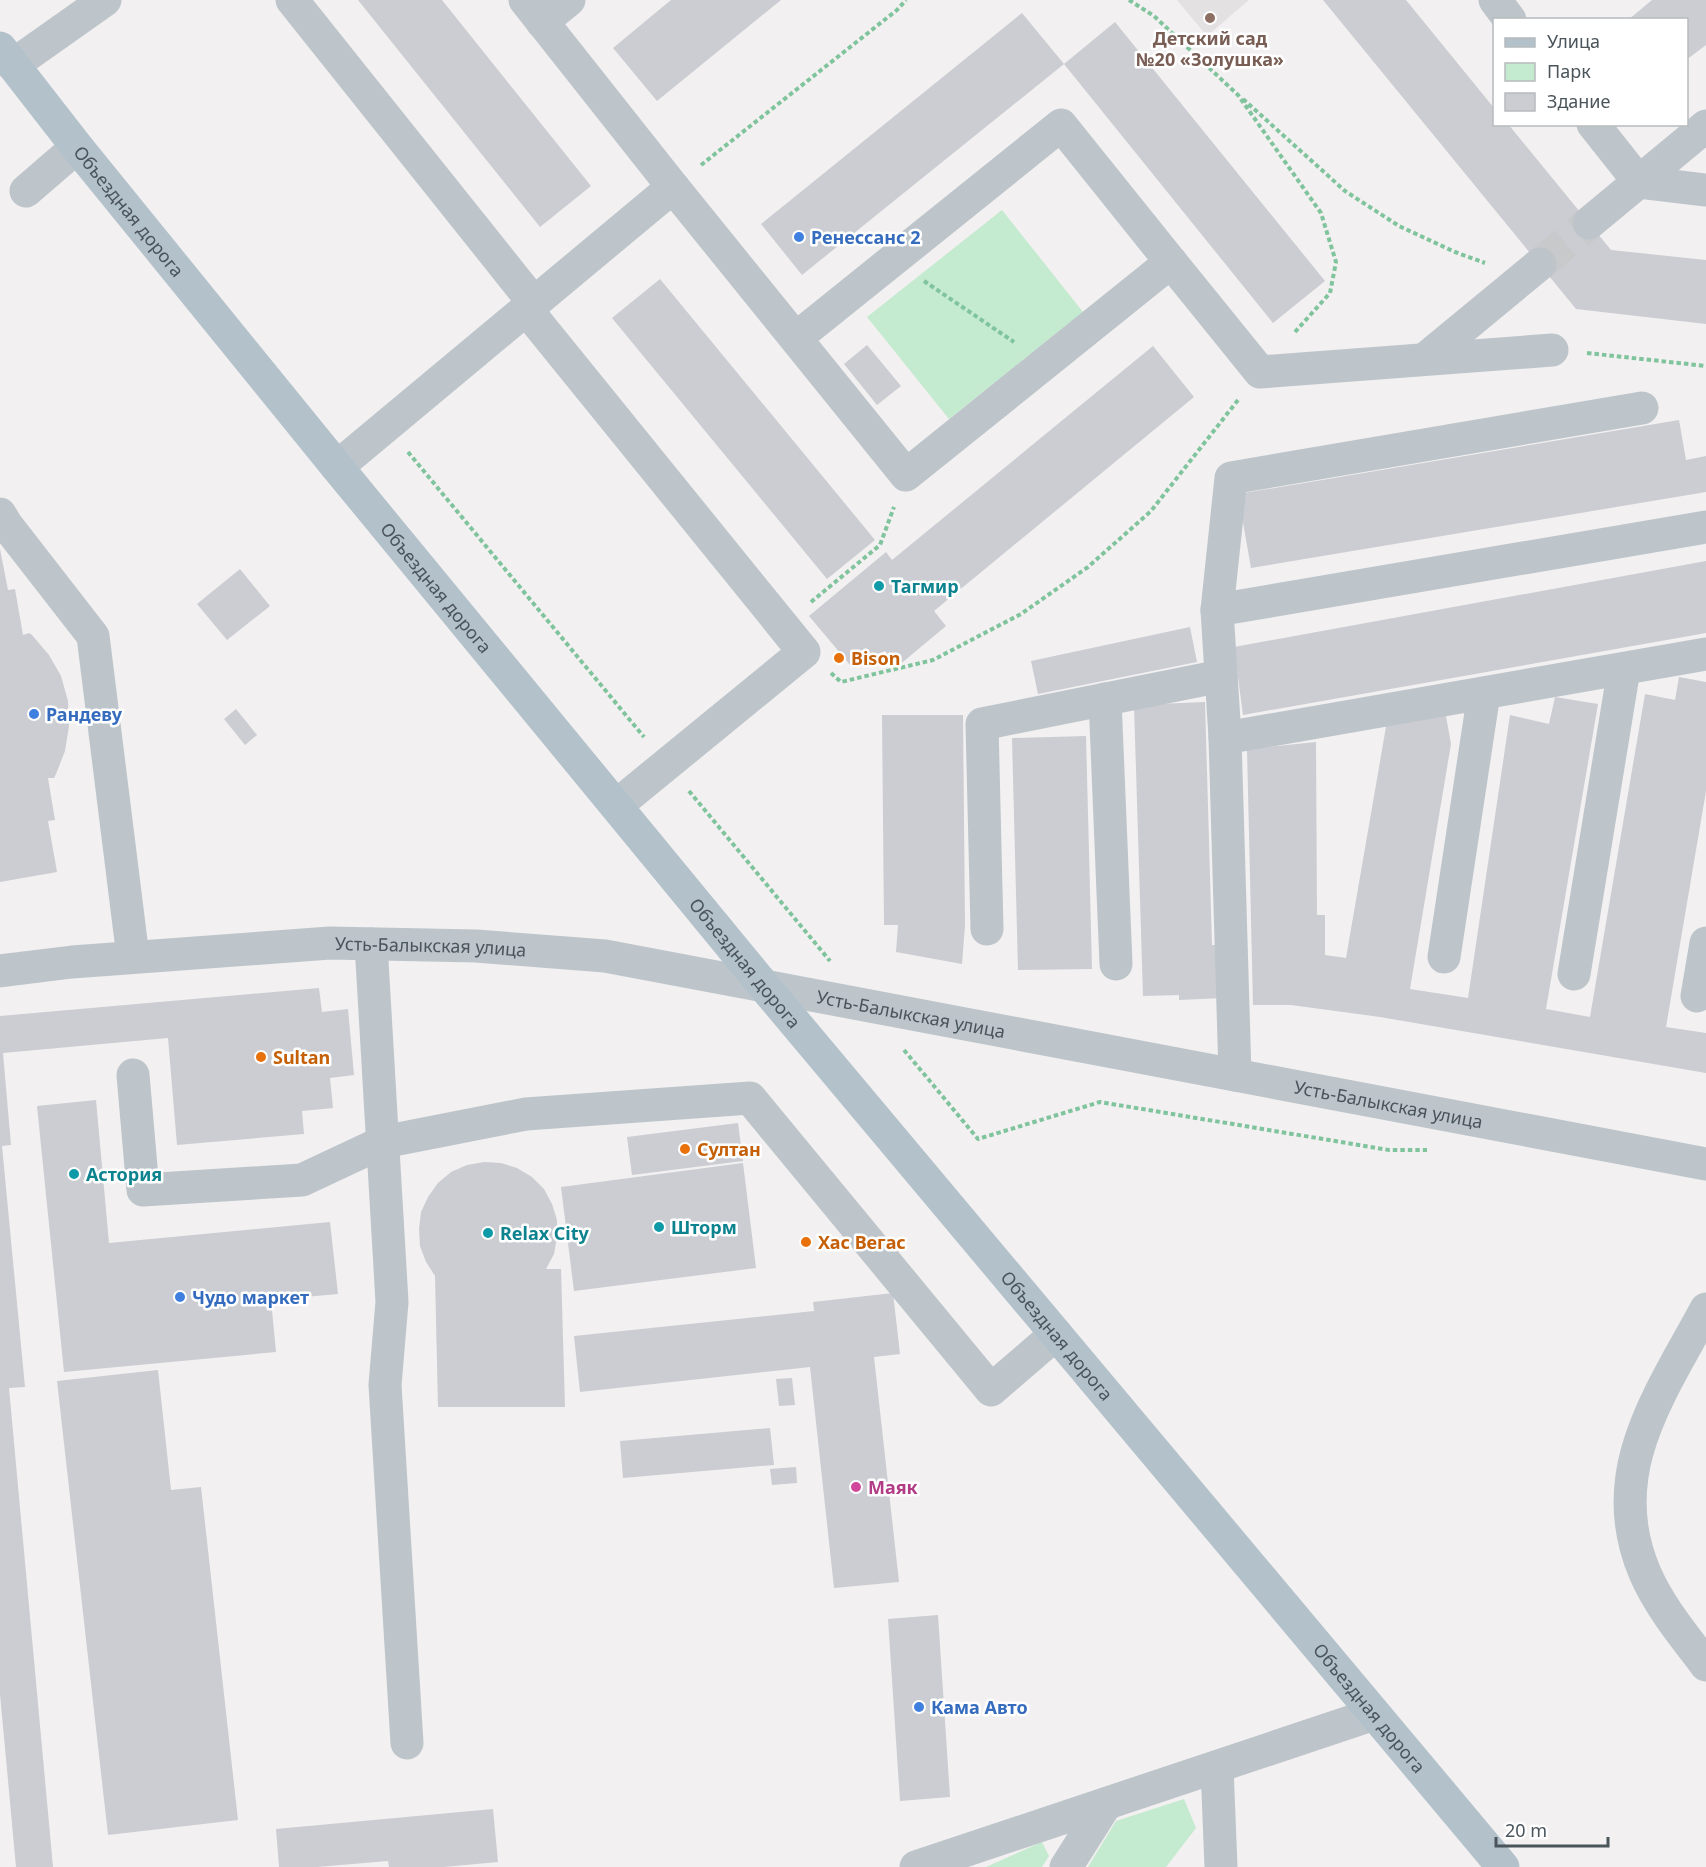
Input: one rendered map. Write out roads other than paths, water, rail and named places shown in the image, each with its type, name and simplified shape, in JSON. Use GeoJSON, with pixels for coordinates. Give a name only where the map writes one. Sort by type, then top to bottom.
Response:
{"type":"FeatureCollection","features":[{"type":"Feature","properties":{"kind":"main road","name":"Объездная дорога"},"geometry":{"type":"LineString","coordinates":[[7,56],[76,147],[764,986],[1503,1867]]}},
{"type":"Feature","properties":{"kind":"street"},"geometry":{"type":"LineString","coordinates":[[7,56],[105,0]]}},
{"type":"Feature","properties":{"kind":"street"},"geometry":{"type":"LineString","coordinates":[[292,0],[530,306],[804,652],[617,805]]}},
{"type":"Feature","properties":{"kind":"street"},"geometry":{"type":"LineString","coordinates":[[569,0],[533,11],[906,475],[1172,262]]}},
{"type":"Feature","properties":{"kind":"street"},"geometry":{"type":"LineString","coordinates":[[1495,0],[1508,18]]}},
{"type":"Feature","properties":{"kind":"street"},"geometry":{"type":"LineString","coordinates":[[795,338],[1061,125],[1260,372],[1552,350]]}},
{"type":"Feature","properties":{"kind":"street"},"geometry":{"type":"LineString","coordinates":[[1595,126],[1639,182],[1706,190]]}},
{"type":"Feature","properties":{"kind":"street"},"geometry":{"type":"LineString","coordinates":[[1589,223],[1706,126]]}},
{"type":"Feature","properties":{"kind":"street"},"geometry":{"type":"LineString","coordinates":[[27,191],[76,147]]}},
{"type":"Feature","properties":{"kind":"street"},"geometry":{"type":"LineString","coordinates":[[338,467],[673,186]]}},
{"type":"Feature","properties":{"kind":"street"},"geometry":{"type":"LineString","coordinates":[[1425,359],[1531,271]]}},
{"type":"Feature","properties":{"kind":"street"},"geometry":{"type":"LineString","coordinates":[[1234,1075],[1225,738],[1217,610],[1231,478],[1642,408]]}},
{"type":"Feature","properties":{"kind":"street"},"geometry":{"type":"LineString","coordinates":[[0,514],[93,636],[133,957]]}},
{"type":"Feature","properties":{"kind":"street"},"geometry":{"type":"LineString","coordinates":[[1217,610],[1706,527]]}},
{"type":"Feature","properties":{"kind":"street"},"geometry":{"type":"LineString","coordinates":[[1225,738],[1706,654]]}},
{"type":"Feature","properties":{"kind":"street"},"geometry":{"type":"LineString","coordinates":[[1575,974],[1624,669]]}},
{"type":"Feature","properties":{"kind":"street"},"geometry":{"type":"LineString","coordinates":[[987,929],[982,724],[1221,676]]}},
{"type":"Feature","properties":{"kind":"street"},"geometry":{"type":"LineString","coordinates":[[1444,957],[1484,693]]}},
{"type":"Feature","properties":{"kind":"street"},"geometry":{"type":"LineString","coordinates":[[1105,699],[1116,964]]}},
{"type":"Feature","properties":{"kind":"street","name":"Усть-Балыкская улица"},"geometry":{"type":"LineString","coordinates":[[0,971],[72,962],[330,943],[476,946],[605,956],[1706,1164]]}},
{"type":"Feature","properties":{"kind":"street"},"geometry":{"type":"LineString","coordinates":[[1697,996],[1706,943]]}},
{"type":"Feature","properties":{"kind":"street"},"geometry":{"type":"LineString","coordinates":[[371,944],[392,1302],[385,1385],[407,1743]]}},
{"type":"Feature","properties":{"kind":"street"},"geometry":{"type":"LineString","coordinates":[[133,1075],[142,1190],[302,1180],[383,1142],[526,1114],[750,1098],[991,1390],[1056,1334]]}},
{"type":"Feature","properties":{"kind":"street"},"geometry":{"type":"LineString","coordinates":[[1706,1309],[1654,1406],[1639,1442],[1631,1475],[1629,1511],[1634,1542],[1645,1575],[1669,1614],[1706,1665]]}},
{"type":"Feature","properties":{"kind":"street"},"geometry":{"type":"LineString","coordinates":[[916,1867],[1374,1714]]}},
{"type":"Feature","properties":{"kind":"street"},"geometry":{"type":"LineString","coordinates":[[1217,1767],[1221,1867]]}},
{"type":"Feature","properties":{"kind":"street"},"geometry":{"type":"LineString","coordinates":[[1066,1867],[1106,1804]]}},
{"type":"Feature","properties":{"kind":"tunnel"},"geometry":{"type":"LineString","coordinates":[[1540,264],[1589,223]]}},
{"type":"Feature","properties":{"kind":"place","name":"Детский сад №20 «Золушка»"},"geometry":{"type":"Point","coordinates":[1210,18]}},
{"type":"Feature","properties":{"kind":"place","name":"Ренессанс 2"},"geometry":{"type":"Point","coordinates":[799,237]}},
{"type":"Feature","properties":{"kind":"place","name":"Тагмир"},"geometry":{"type":"Point","coordinates":[879,586]}},
{"type":"Feature","properties":{"kind":"place","name":"Bison"},"geometry":{"type":"Point","coordinates":[839,658]}},
{"type":"Feature","properties":{"kind":"place","name":"Рандеву"},"geometry":{"type":"Point","coordinates":[34,714]}},
{"type":"Feature","properties":{"kind":"place","name":"Sultan"},"geometry":{"type":"Point","coordinates":[261,1057]}},
{"type":"Feature","properties":{"kind":"place","name":"Султан"},"geometry":{"type":"Point","coordinates":[685,1149]}},
{"type":"Feature","properties":{"kind":"place","name":"Астория"},"geometry":{"type":"Point","coordinates":[74,1174]}},
{"type":"Feature","properties":{"kind":"place","name":"Шторм"},"geometry":{"type":"Point","coordinates":[659,1227]}},
{"type":"Feature","properties":{"kind":"place","name":"Relax City"},"geometry":{"type":"Point","coordinates":[488,1233]}},
{"type":"Feature","properties":{"kind":"place","name":"Хас Вегас"},"geometry":{"type":"Point","coordinates":[806,1242]}},
{"type":"Feature","properties":{"kind":"place","name":"Чудо маркет"},"geometry":{"type":"Point","coordinates":[180,1297]}},
{"type":"Feature","properties":{"kind":"place","name":"Маяк"},"geometry":{"type":"Point","coordinates":[856,1487]}},
{"type":"Feature","properties":{"kind":"place","name":"Кама Авто"},"geometry":{"type":"Point","coordinates":[919,1707]}}]}
